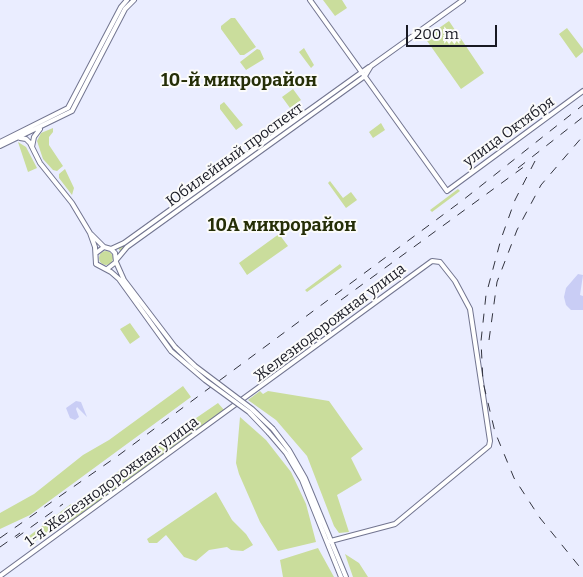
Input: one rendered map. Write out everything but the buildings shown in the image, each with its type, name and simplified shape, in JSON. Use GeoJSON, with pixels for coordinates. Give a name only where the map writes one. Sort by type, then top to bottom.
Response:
{"type":"FeatureCollection","features":[{"type":"Feature","properties":{"kind":"street"},"geometry":{"type":"LineString","coordinates":[[0,142],[68,108],[127,0]]}},
{"type":"Feature","properties":{"kind":"street"},"geometry":{"type":"LineString","coordinates":[[0,146],[66,116],[74,108],[125,9],[134,0]]}},
{"type":"Feature","properties":{"kind":"street"},"geometry":{"type":"LineString","coordinates":[[310,0],[365,76]]}},
{"type":"Feature","properties":{"kind":"street","name":"Юбилейный проспект"},"geometry":{"type":"LineString","coordinates":[[112,249],[124,243],[361,71],[372,66],[463,0]]}},
{"type":"Feature","properties":{"kind":"street","name":"Юбилейный проспект"},"geometry":{"type":"LineString","coordinates":[[116,260],[127,247],[365,76],[372,66]]}},
{"type":"Feature","properties":{"kind":"street","name":"улица Октября"},"geometry":{"type":"LineString","coordinates":[[365,76],[447,191],[583,91]]}},
{"type":"Feature","properties":{"kind":"street"},"geometry":{"type":"LineString","coordinates":[[32,147],[34,137],[40,128]]}},
{"type":"Feature","properties":{"kind":"street"},"geometry":{"type":"LineString","coordinates":[[20,138],[26,139],[40,163],[69,198],[90,232],[104,248]]}},
{"type":"Feature","properties":{"kind":"street"},"geometry":{"type":"LineString","coordinates":[[90,232],[96,253],[95,262],[119,279],[173,349],[252,408],[298,463],[341,577]]}},
{"type":"Feature","properties":{"kind":"street"},"geometry":{"type":"LineString","coordinates":[[96,253],[104,248],[112,249],[124,280],[173,349]]}},
{"type":"Feature","properties":{"kind":"street"},"geometry":{"type":"LineString","coordinates":[[103,269],[112,267],[116,260]]}},
{"type":"Feature","properties":{"kind":"street","name":"Железнодорожная улица"},"geometry":{"type":"LineString","coordinates":[[236,406],[432,261],[442,263],[470,310],[490,441],[489,446],[395,524],[329,541]]}},
{"type":"Feature","properties":{"kind":"street","name":"1-я Железнодорожная улица"},"geometry":{"type":"LineString","coordinates":[[0,576],[236,406]]}},
{"type":"Feature","properties":{"kind":"street"},"geometry":{"type":"LineString","coordinates":[[329,541],[346,577]]}},
{"type":"Feature","properties":{"kind":"green space"},"geometry":{"type":"Polygon","coordinates":[[[323,0],[342,0],[347,8],[335,16],[323,0]]]}},
{"type":"Feature","properties":{"kind":"green space"},"geometry":{"type":"Polygon","coordinates":[[[231,18],[235,18],[256,47],[244,55],[240,55],[221,29],[221,26],[231,18]]]}},
{"type":"Feature","properties":{"kind":"green space"},"geometry":{"type":"Polygon","coordinates":[[[449,21],[484,73],[461,89],[425,38],[449,21]]]}},
{"type":"Feature","properties":{"kind":"green space"},"geometry":{"type":"Polygon","coordinates":[[[567,28],[583,49],[583,52],[576,58],[559,34],[567,28]]]}},
{"type":"Feature","properties":{"kind":"green space"},"geometry":{"type":"Polygon","coordinates":[[[304,48],[314,65],[311,68],[299,52],[304,48]]]}},
{"type":"Feature","properties":{"kind":"green space"},"geometry":{"type":"Polygon","coordinates":[[[257,49],[260,50],[264,59],[246,70],[240,62],[257,49]]]}},
{"type":"Feature","properties":{"kind":"green space"},"geometry":{"type":"Polygon","coordinates":[[[293,89],[301,100],[290,108],[282,97],[293,89]]]}},
{"type":"Feature","properties":{"kind":"green space"},"geometry":{"type":"Polygon","coordinates":[[[224,102],[243,125],[236,130],[220,109],[220,105],[224,102]]]}},
{"type":"Feature","properties":{"kind":"green space"},"geometry":{"type":"Polygon","coordinates":[[[381,123],[385,130],[373,138],[369,132],[381,123]]]}},
{"type":"Feature","properties":{"kind":"green space"},"geometry":{"type":"Polygon","coordinates":[[[53,128],[53,132],[49,137],[49,145],[63,166],[57,171],[53,170],[43,159],[37,141],[41,133],[53,128]]]}},
{"type":"Feature","properties":{"kind":"green space"},"geometry":{"type":"Polygon","coordinates":[[[18,142],[26,147],[37,168],[28,172],[18,142]]]}},
{"type":"Feature","properties":{"kind":"green space"},"geometry":{"type":"Polygon","coordinates":[[[65,169],[74,188],[72,195],[59,178],[59,174],[65,169]]]}},
{"type":"Feature","properties":{"kind":"green space"},"geometry":{"type":"Polygon","coordinates":[[[330,181],[343,198],[351,192],[357,200],[346,208],[328,183],[330,181]]]}},
{"type":"Feature","properties":{"kind":"green space"},"geometry":{"type":"Polygon","coordinates":[[[458,189],[460,191],[432,212],[430,210],[458,189]]]}},
{"type":"Feature","properties":{"kind":"green space"},"geometry":{"type":"Polygon","coordinates":[[[184,203],[120,251],[118,248],[184,203]]]}},
{"type":"Feature","properties":{"kind":"green space"},"geometry":{"type":"Polygon","coordinates":[[[279,234],[288,246],[247,275],[239,263],[279,234]]]}},
{"type":"Feature","properties":{"kind":"green space"},"geometry":{"type":"Polygon","coordinates":[[[106,251],[111,253],[113,258],[111,263],[106,265],[101,263],[99,258],[101,253],[106,251]]]}},
{"type":"Feature","properties":{"kind":"green space"},"geometry":{"type":"Polygon","coordinates":[[[340,264],[342,267],[307,292],[305,290],[340,264]]]}},
{"type":"Feature","properties":{"kind":"green space"},"geometry":{"type":"Polygon","coordinates":[[[130,323],[140,337],[130,344],[120,329],[130,323]]]}},
{"type":"Feature","properties":{"kind":"green space"},"geometry":{"type":"Polygon","coordinates":[[[183,386],[191,397],[30,515],[0,529],[0,513],[34,494],[83,455],[109,440],[183,386]]]}},
{"type":"Feature","properties":{"kind":"green space"},"geometry":{"type":"Polygon","coordinates":[[[260,391],[263,394],[268,391],[329,401],[363,449],[351,458],[362,480],[337,495],[349,532],[339,533],[334,526],[307,456],[276,420],[248,400],[260,391]]]}},
{"type":"Feature","properties":{"kind":"green space"},"geometry":{"type":"Polygon","coordinates":[[[218,403],[224,410],[72,522],[64,522],[56,526],[34,542],[29,536],[71,504],[83,506],[89,503],[116,473],[218,403]]]}},
{"type":"Feature","properties":{"kind":"green space"},"geometry":{"type":"Polygon","coordinates":[[[240,417],[266,440],[291,472],[306,504],[316,542],[278,551],[260,522],[236,463],[240,417]]]}},
{"type":"Feature","properties":{"kind":"green space"},"geometry":{"type":"Polygon","coordinates":[[[216,492],[232,520],[246,534],[253,545],[243,551],[231,550],[227,547],[209,550],[196,561],[184,557],[166,535],[157,543],[149,543],[147,539],[216,492]]]}},
{"type":"Feature","properties":{"kind":"green space"},"geometry":{"type":"Polygon","coordinates":[[[318,548],[334,577],[283,577],[280,560],[318,548]]]}},
{"type":"Feature","properties":{"kind":"green space"},"geometry":{"type":"Polygon","coordinates":[[[345,554],[359,563],[368,577],[353,577],[345,554]]]}},
{"type":"Feature","properties":{"kind":"water"},"geometry":{"type":"Polygon","coordinates":[[[578,274],[583,275],[580,295],[583,296],[583,310],[571,310],[566,305],[564,297],[566,288],[578,274]]]}},
{"type":"Feature","properties":{"kind":"water"},"geometry":{"type":"Polygon","coordinates":[[[76,401],[81,402],[87,417],[77,407],[79,417],[75,420],[70,418],[66,408],[76,401]]]}},
{"type":"Feature","properties":{"kind":"railway"},"geometry":{"type":"LineString","coordinates":[[0,538],[119,455],[463,200],[583,105]]}},
{"type":"Feature","properties":{"kind":"railway"},"geometry":{"type":"LineString","coordinates":[[518,168],[583,117]]}},
{"type":"Feature","properties":{"kind":"railway"},"geometry":{"type":"LineString","coordinates":[[489,340],[497,282],[517,230],[541,185],[583,136]]}},
{"type":"Feature","properties":{"kind":"railway"},"geometry":{"type":"LineString","coordinates":[[535,161],[515,200],[501,239],[486,295],[481,341],[483,382],[495,432],[514,478],[540,518],[583,571]]}},
{"type":"Feature","properties":{"kind":"railway"},"geometry":{"type":"LineString","coordinates":[[341,300],[525,166]]}},
{"type":"Feature","properties":{"kind":"railway"},"geometry":{"type":"LineString","coordinates":[[16,538],[63,504]]}},
{"type":"Feature","properties":{"kind":"railway"},"geometry":{"type":"LineString","coordinates":[[0,547],[20,533]]}},
{"type":"Feature","properties":{"kind":"district","name":"10-й микрорайон"},"geometry":{"type":"Point","coordinates":[239,81]}},
{"type":"Feature","properties":{"kind":"district","name":"10А микрорайон"},"geometry":{"type":"Point","coordinates":[282,226]}}]}
